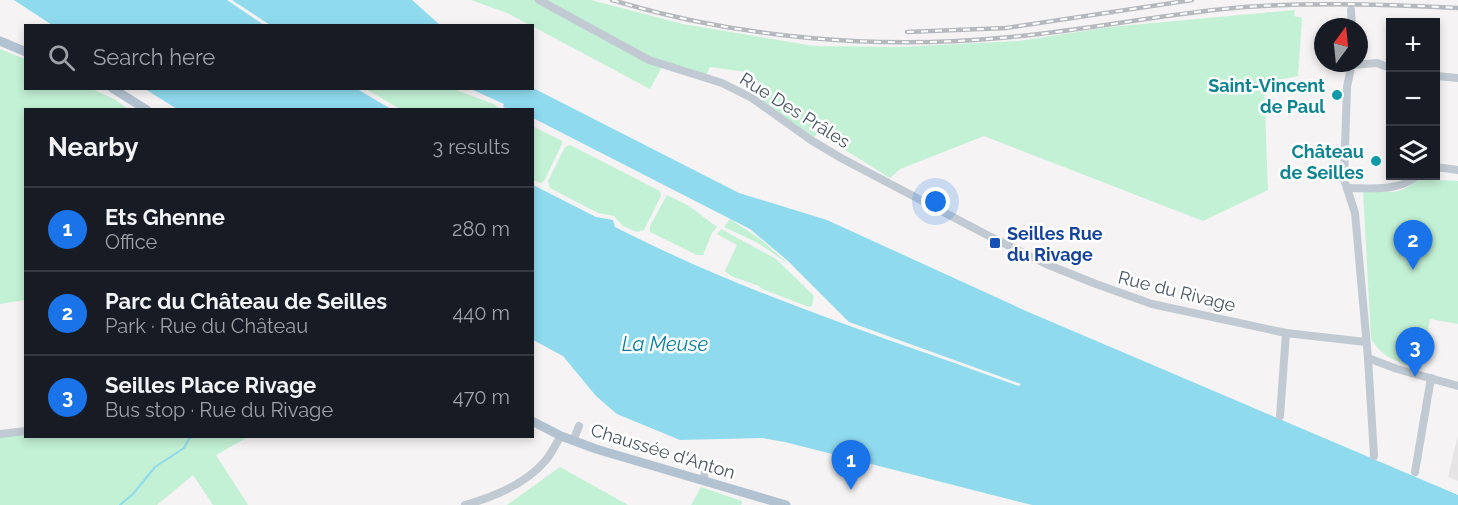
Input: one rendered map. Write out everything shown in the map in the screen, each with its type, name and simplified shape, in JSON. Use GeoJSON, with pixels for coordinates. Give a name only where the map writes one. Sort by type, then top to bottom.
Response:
{"type":"FeatureCollection","features":[{"type":"Feature","properties":{"kind":"main road"},"geometry":{"type":"LineString","coordinates":[[0,41],[24,51]]}},
{"type":"Feature","properties":{"kind":"main road"},"geometry":{"type":"LineString","coordinates":[[115,90],[144,108]]}},
{"type":"Feature","properties":{"kind":"main road","name":"Chaussée d'Anton"},"geometry":{"type":"LineString","coordinates":[[534,422],[573,441],[786,505]]}},
{"type":"Feature","properties":{"kind":"street","name":"Rue Des Prâles"},"geometry":{"type":"LineString","coordinates":[[539,0],[649,60],[722,83],[752,98],[811,140],[967,224]]}},
{"type":"Feature","properties":{"kind":"street"},"geometry":{"type":"LineString","coordinates":[[1351,10],[1351,18]]}},
{"type":"Feature","properties":{"kind":"street"},"geometry":{"type":"LineString","coordinates":[[1368,63],[1377,63],[1386,66]]}},
{"type":"Feature","properties":{"kind":"street"},"geometry":{"type":"LineString","coordinates":[[1350,72],[1347,87],[1344,179],[1355,213],[1374,456]]}},
{"type":"Feature","properties":{"kind":"street"},"geometry":{"type":"LineString","coordinates":[[1440,76],[1458,78]]}},
{"type":"Feature","properties":{"kind":"street"},"geometry":{"type":"LineString","coordinates":[[1440,168],[1458,170]]}},
{"type":"Feature","properties":{"kind":"street"},"geometry":{"type":"LineString","coordinates":[[1347,188],[1386,189],[1406,184],[1412,180]]}},
{"type":"Feature","properties":{"kind":"street","name":"Rue du Rivage"},"geometry":{"type":"LineString","coordinates":[[967,224],[1046,264],[1152,304],[1286,333],[1366,342]]}},
{"type":"Feature","properties":{"kind":"street"},"geometry":{"type":"LineString","coordinates":[[1280,416],[1286,333]]}},
{"type":"Feature","properties":{"kind":"street"},"geometry":{"type":"LineString","coordinates":[[1368,358],[1397,369],[1458,386]]}},
{"type":"Feature","properties":{"kind":"street"},"geometry":{"type":"LineString","coordinates":[[1415,472],[1431,378]]}},
{"type":"Feature","properties":{"kind":"street"},"geometry":{"type":"LineString","coordinates":[[573,441],[579,426]]}},
{"type":"Feature","properties":{"kind":"street"},"geometry":{"type":"LineString","coordinates":[[0,434],[24,431]]}},
{"type":"Feature","properties":{"kind":"street"},"geometry":{"type":"LineString","coordinates":[[465,505],[502,493],[526,477],[546,460],[561,435]]}},
{"type":"Feature","properties":{"kind":"street"},"geometry":{"type":"LineString","coordinates":[[703,480],[707,464]]}},
{"type":"Feature","properties":{"kind":"shaded area"},"geometry":{"type":"Polygon","coordinates":[[[1458,435],[1458,481],[1448,477],[1458,435]]]}},
{"type":"Feature","properties":{"kind":"green space"},"geometry":{"type":"Polygon","coordinates":[[[471,0],[591,0],[683,24],[814,46],[901,47],[1019,41],[1110,27],[1295,10],[1294,16],[1302,18],[1298,76],[1264,83],[1268,190],[1203,221],[984,136],[900,169],[890,178],[818,133],[814,137],[753,95],[754,73],[710,67],[705,77],[663,65],[650,89],[534,27],[534,24],[528,24],[507,13],[471,0]]]}},
{"type":"Feature","properties":{"kind":"green space"},"geometry":{"type":"Polygon","coordinates":[[[0,49],[24,59],[24,90],[94,90],[127,108],[24,108],[24,300],[0,304],[0,49]]]}},
{"type":"Feature","properties":{"kind":"green space"},"geometry":{"type":"Polygon","coordinates":[[[368,90],[456,90],[494,104],[499,108],[398,108],[368,90]]]}},
{"type":"Feature","properties":{"kind":"green space"},"geometry":{"type":"Polygon","coordinates":[[[534,127],[562,141],[541,183],[534,180],[534,127]]]}},
{"type":"Feature","properties":{"kind":"green space"},"geometry":{"type":"Polygon","coordinates":[[[570,145],[660,191],[661,196],[644,230],[637,232],[623,226],[614,216],[598,213],[550,188],[548,181],[565,147],[570,145]]]}},
{"type":"Feature","properties":{"kind":"green space"},"geometry":{"type":"Polygon","coordinates":[[[1418,180],[1458,181],[1458,324],[1430,319],[1421,369],[1386,355],[1371,338],[1363,191],[1388,192],[1405,189],[1418,180]]]}},
{"type":"Feature","properties":{"kind":"green space"},"geometry":{"type":"Polygon","coordinates":[[[667,195],[689,206],[717,227],[703,255],[697,255],[650,232],[650,226],[667,195]]]}},
{"type":"Feature","properties":{"kind":"green space"},"geometry":{"type":"Polygon","coordinates":[[[730,219],[760,239],[790,265],[758,243],[724,227],[730,219]]]}},
{"type":"Feature","properties":{"kind":"green space"},"geometry":{"type":"Polygon","coordinates":[[[721,229],[776,259],[814,296],[812,306],[809,307],[762,289],[731,276],[725,271],[737,245],[717,234],[721,229]]]}},
{"type":"Feature","properties":{"kind":"green space"},"geometry":{"type":"Polygon","coordinates":[[[24,431],[24,438],[246,438],[216,455],[248,505],[213,505],[193,475],[157,505],[0,505],[0,434],[24,431]]]}},
{"type":"Feature","properties":{"kind":"green space"},"geometry":{"type":"Polygon","coordinates":[[[560,467],[628,505],[507,505],[560,467]]]}},
{"type":"Feature","properties":{"kind":"green space"},"geometry":{"type":"Polygon","coordinates":[[[701,487],[742,501],[741,505],[691,505],[701,487]]]}},
{"type":"Feature","properties":{"kind":"water"},"geometry":{"type":"Polygon","coordinates":[[[14,0],[227,0],[263,24],[50,24],[14,0]]]}},
{"type":"Feature","properties":{"kind":"water"},"geometry":{"type":"Polygon","coordinates":[[[232,0],[412,0],[439,24],[268,24],[232,0]]]}},
{"type":"Feature","properties":{"kind":"water","name":"La Meuse"},"geometry":{"type":"Polygon","coordinates":[[[534,89],[739,193],[827,220],[1026,311],[1458,495],[1458,505],[1032,505],[785,442],[762,438],[680,440],[617,414],[596,396],[563,356],[534,341],[534,186],[596,217],[613,220],[615,227],[713,273],[865,332],[1019,386],[1021,384],[849,322],[788,261],[750,229],[534,119],[534,108],[506,108],[503,107],[504,104],[473,90],[534,89]]]}},
{"type":"Feature","properties":{"kind":"water"},"geometry":{"type":"Polygon","coordinates":[[[147,90],[359,90],[389,108],[175,108],[147,90]]]}},
{"type":"Feature","properties":{"kind":"waterway"},"geometry":{"type":"LineString","coordinates":[[120,505],[133,494],[155,467],[184,448],[190,438]]}},
{"type":"Feature","properties":{"kind":"railway"},"geometry":{"type":"LineString","coordinates":[[612,0],[710,24],[760,32],[810,38],[911,42],[961,41],[1041,34],[1245,7],[1352,4],[1458,8]]}},
{"type":"Feature","properties":{"kind":"railway"},"geometry":{"type":"LineString","coordinates":[[907,32],[1006,28],[1192,0]]}},
{"type":"Feature","properties":{"kind":"place","name":"Saint-Vincent de Paul"},"geometry":{"type":"Point","coordinates":[1337,95]}},
{"type":"Feature","properties":{"kind":"place","name":"Château de Seilles"},"geometry":{"type":"Point","coordinates":[1376,161]}},
{"type":"Feature","properties":{"kind":"place","name":"Seilles Rue du Rivage"},"geometry":{"type":"Point","coordinates":[995,243]}},
{"type":"Feature","properties":{"kind":"place","name":"Parc du Château de Seilles"},"geometry":{"type":"Point","coordinates":[1413,270]}},
{"type":"Feature","properties":{"kind":"place","name":"Seilles Place Rivage"},"geometry":{"type":"Point","coordinates":[1415,377]}},
{"type":"Feature","properties":{"kind":"place","name":"Ets Ghenne"},"geometry":{"type":"Point","coordinates":[851,490]}}]}
